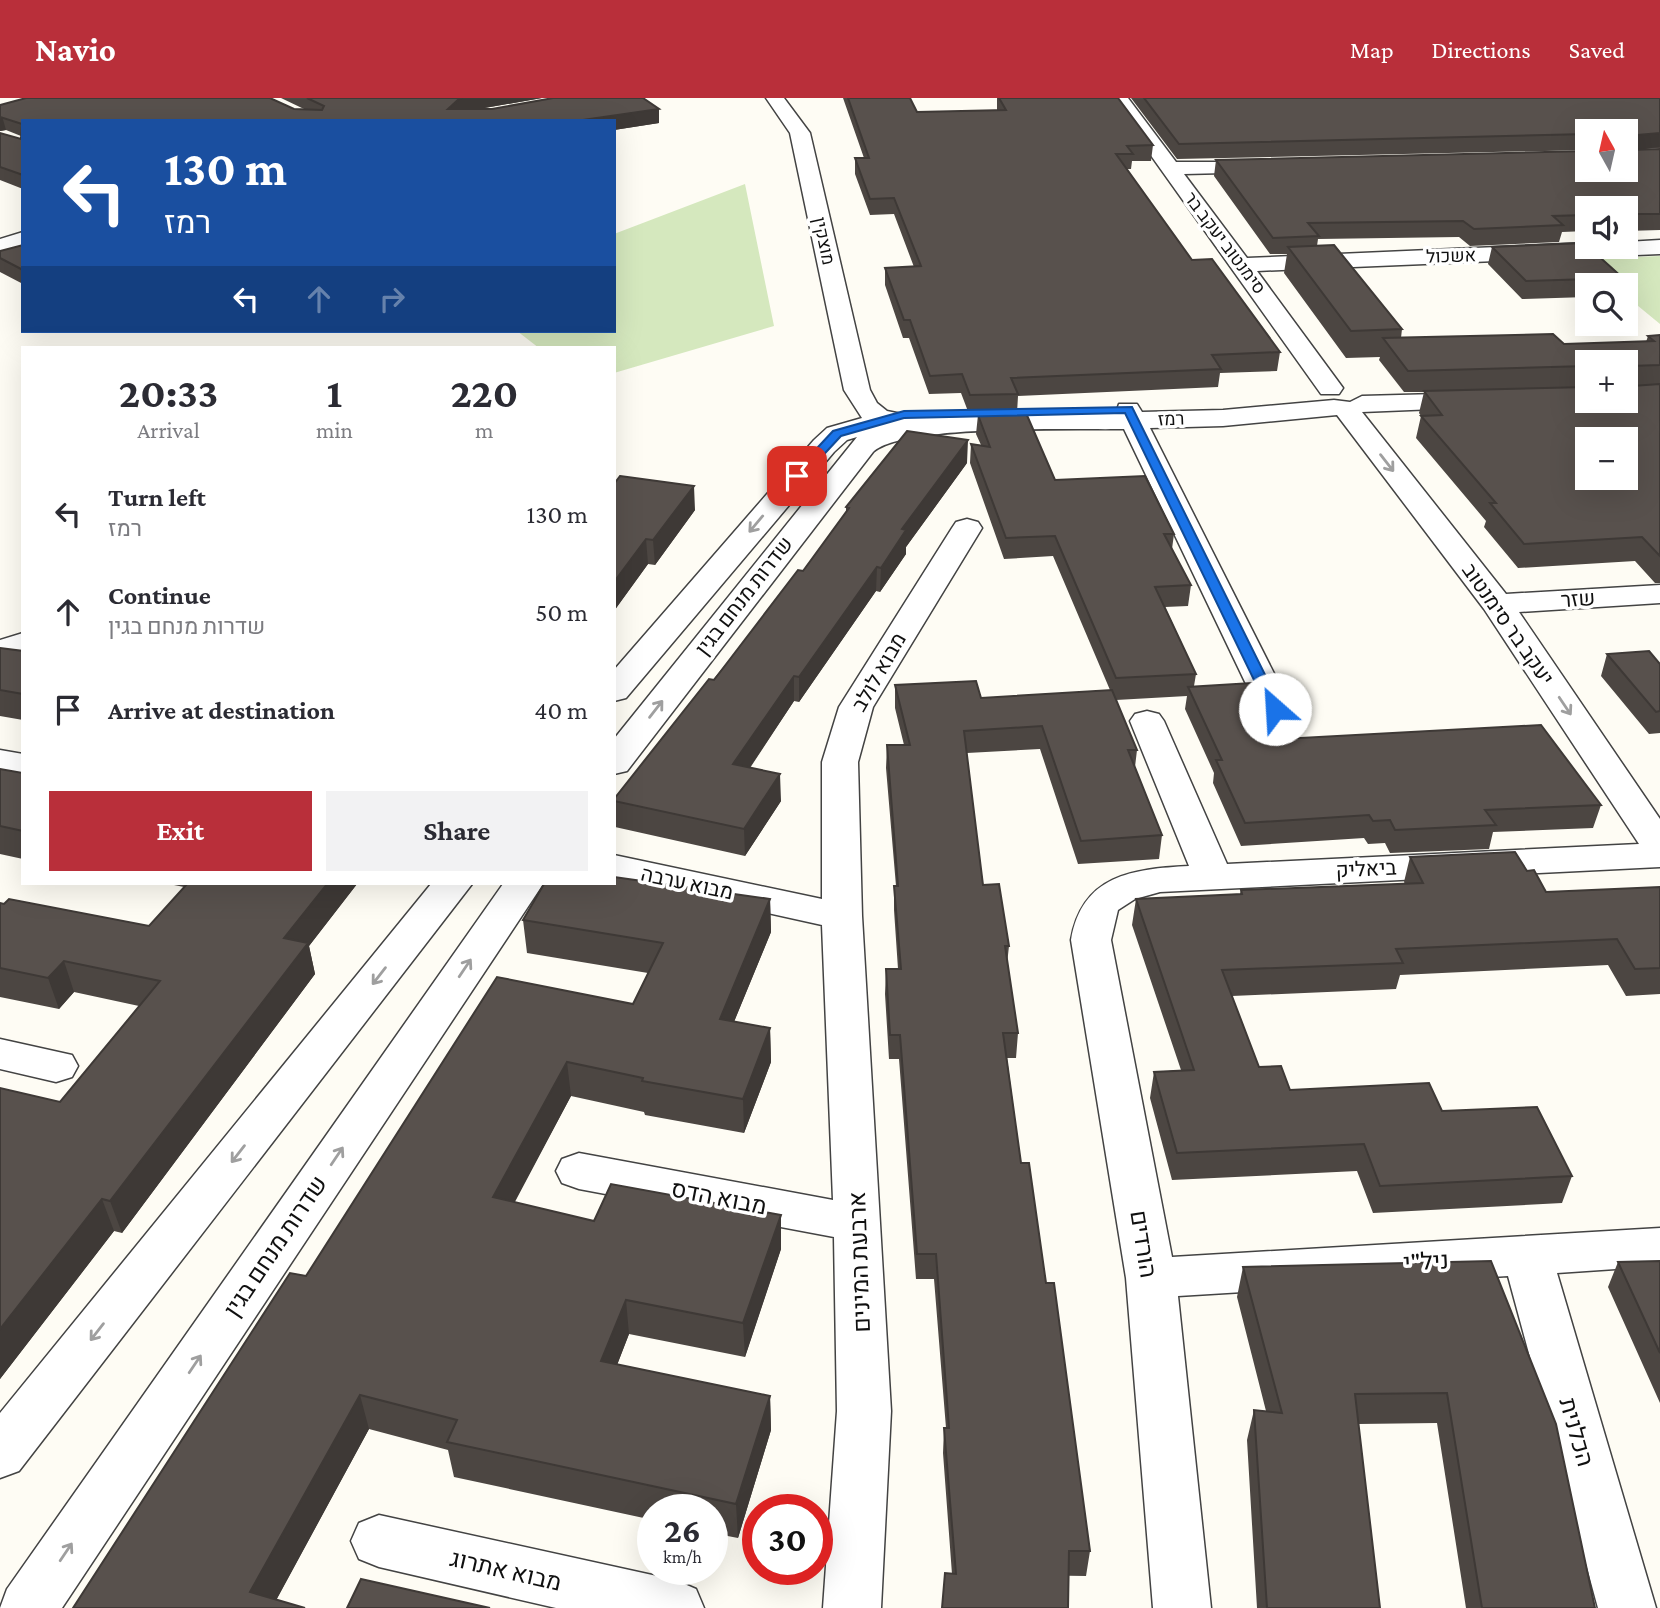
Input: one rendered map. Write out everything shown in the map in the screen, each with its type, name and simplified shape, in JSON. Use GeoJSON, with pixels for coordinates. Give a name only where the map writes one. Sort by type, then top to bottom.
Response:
{"type":"FeatureCollection","features":[{"type":"Feature","properties":{"kind":"street","name":"מוצקין"},"geometry":{"type":"LineString","coordinates":[[775,98],[800,133],[857,390],[865,409],[903,420]]}},
{"type":"Feature","properties":{"kind":"street","name":"סימנטוב יעקב בר"},"geometry":{"type":"LineString","coordinates":[[1119,98],[1168,168],[1243,265],[1337,401]]}},
{"type":"Feature","properties":{"kind":"street"},"geometry":{"type":"LineString","coordinates":[[1168,168],[1294,165]]}},
{"type":"Feature","properties":{"kind":"street"},"geometry":{"type":"LineString","coordinates":[[0,246],[21,240]]}},
{"type":"Feature","properties":{"kind":"street","name":"אשכול"},"geometry":{"type":"LineString","coordinates":[[1243,265],[1660,247]]}},
{"type":"Feature","properties":{"kind":"street","name":"רמז"},"geometry":{"type":"LineString","coordinates":[[903,420],[1130,415],[1223,418],[1337,401],[1494,400]]}},
{"type":"Feature","properties":{"kind":"street","name":"יעקב בר סימנטוב"},"geometry":{"type":"LineString","coordinates":[[1337,401],[1497,604],[1660,846]]}},
{"type":"Feature","properties":{"kind":"street"},"geometry":{"type":"LineString","coordinates":[[1130,415],[1275,709]]}},
{"type":"Feature","properties":{"kind":"street","name":"שדרות מנחם בגין"},"geometry":{"type":"LineString","coordinates":[[616,689],[837,433],[903,420]]}},
{"type":"Feature","properties":{"kind":"street","name":"שדרות מנחם בגין"},"geometry":{"type":"LineString","coordinates":[[616,760],[863,446],[903,420]]}},
{"type":"Feature","properties":{"kind":"street","name":"מבוא לולב"},"geometry":{"type":"LineString","coordinates":[[842,916],[840,762],[856,707],[967,528]]}},
{"type":"Feature","properties":{"kind":"street","name":"שזר"},"geometry":{"type":"LineString","coordinates":[[1497,604],[1660,594]]}},
{"type":"Feature","properties":{"kind":"street"},"geometry":{"type":"LineString","coordinates":[[0,652],[21,644]]}},
{"type":"Feature","properties":{"kind":"street"},"geometry":{"type":"LineString","coordinates":[[1147,721],[1213,877]]}},
{"type":"Feature","properties":{"kind":"street"},"geometry":{"type":"LineString","coordinates":[[0,761],[21,765]]}},
{"type":"Feature","properties":{"kind":"street","name":"ביאליק"},"geometry":{"type":"LineString","coordinates":[[1115,891],[1160,880],[1660,855]]}},
{"type":"Feature","properties":{"kind":"street","name":"מבוא ערבה"},"geometry":{"type":"LineString","coordinates":[[616,867],[842,916]]}},
{"type":"Feature","properties":{"kind":"street"},"geometry":{"type":"LineString","coordinates":[[0,1454],[451,885]]}},
{"type":"Feature","properties":{"kind":"street","name":"שדרות מנחם בגין"},"geometry":{"type":"LineString","coordinates":[[28,1608],[522,885]]}},
{"type":"Feature","properties":{"kind":"street","name":"הורדים"},"geometry":{"type":"LineString","coordinates":[[1115,891],[1094,915],[1091,940],[1151,1278],[1182,1608]]}},
{"type":"Feature","properties":{"kind":"street","name":"ארבעת המינים"},"geometry":{"type":"LineString","coordinates":[[842,916],[858,1223],[864,1411],[852,1608]]}},
{"type":"Feature","properties":{"kind":"street"},"geometry":{"type":"LineString","coordinates":[[0,1054],[56,1066]]}},
{"type":"Feature","properties":{"kind":"street","name":"מבוא הדס"},"geometry":{"type":"LineString","coordinates":[[579,1171],[858,1223]]}},
{"type":"Feature","properties":{"kind":"street","name":"ניל\"י"},"geometry":{"type":"LineString","coordinates":[[1151,1278],[1660,1247]]}},
{"type":"Feature","properties":{"kind":"street","name":"הכלנית"},"geometry":{"type":"LineString","coordinates":[[1527,1255],[1627,1608]]}},
{"type":"Feature","properties":{"kind":"street","name":"מבוא אתרוג"},"geometry":{"type":"LineString","coordinates":[[379,1541],[675,1608]]}},
{"type":"Feature","properties":{"kind":"green space"},"geometry":{"type":"Polygon","coordinates":[[[745,184],[774,326],[616,372],[616,346],[536,346],[520,333],[616,333],[616,233],[745,184]]]}},
{"type":"Feature","properties":{"kind":"green space"},"geometry":{"type":"Polygon","coordinates":[[[1660,256],[1660,324],[1638,306],[1638,273],[1599,273],[1582,259],[1638,259],[1638,257],[1660,256]]]}},
{"type":"Feature","properties":{"kind":"building"},"geometry":{"type":"Polygon","coordinates":[[[26,98],[270,98],[294,109],[322,110],[324,106],[307,98],[462,98],[448,109],[492,109],[553,98],[643,98],[659,109],[590,119],[21,119],[21,124],[0,117],[0,105],[26,98]]]}},
{"type":"Feature","properties":{"kind":"building"},"geometry":{"type":"Polygon","coordinates":[[[848,98],[910,98],[917,112],[1006,110],[999,98],[1118,98],[1153,145],[1127,146],[1133,154],[1116,154],[1192,260],[1212,259],[1280,352],[1212,355],[1221,369],[1011,378],[1018,394],[970,395],[962,374],[930,376],[910,320],[904,320],[885,268],[921,266],[894,198],[870,199],[855,158],[869,158],[848,98]]]}},
{"type":"Feature","properties":{"kind":"building"},"geometry":{"type":"Polygon","coordinates":[[[1144,98],[1660,98],[1660,133],[1638,135],[1638,119],[1575,119],[1575,134],[1179,144],[1144,98]]]}},
{"type":"Feature","properties":{"kind":"building"},"geometry":{"type":"Polygon","coordinates":[[[0,133],[21,139],[21,174],[0,167],[0,133]]]}},
{"type":"Feature","properties":{"kind":"building"},"geometry":{"type":"Polygon","coordinates":[[[1660,149],[1660,214],[1638,214],[1638,196],[1575,196],[1575,215],[1553,216],[1563,225],[1474,229],[1463,221],[1308,223],[1319,236],[1273,238],[1216,160],[1575,151],[1575,182],[1638,182],[1638,150],[1660,149]]]}},
{"type":"Feature","properties":{"kind":"building"},"geometry":{"type":"Polygon","coordinates":[[[1575,243],[1575,259],[1602,259],[1617,273],[1575,273],[1575,279],[1526,281],[1492,247],[1575,243]]]}},
{"type":"Feature","properties":{"kind":"building"},"geometry":{"type":"Polygon","coordinates":[[[1334,245],[1402,329],[1351,331],[1288,247],[1334,245]]]}},
{"type":"Feature","properties":{"kind":"building"},"geometry":{"type":"Polygon","coordinates":[[[21,246],[21,269],[0,258],[0,251],[21,246]]]}},
{"type":"Feature","properties":{"kind":"building"},"geometry":{"type":"Polygon","coordinates":[[[1553,334],[1564,344],[1654,341],[1648,336],[1660,335],[1660,365],[1638,366],[1638,350],[1575,350],[1575,366],[1408,371],[1383,338],[1553,334]]]}},
{"type":"Feature","properties":{"kind":"building"},"geometry":{"type":"Polygon","coordinates":[[[1660,384],[1660,556],[1642,537],[1524,544],[1490,503],[1496,503],[1421,416],[1442,415],[1424,391],[1575,387],[1575,413],[1638,413],[1638,386],[1660,384]]]}},
{"type":"Feature","properties":{"kind":"building"},"geometry":{"type":"Polygon","coordinates":[[[1026,413],[1055,480],[1145,476],[1174,534],[1164,534],[1191,585],[1155,587],[1196,674],[1116,678],[1055,536],[1006,538],[971,444],[990,447],[978,415],[1026,413]]]}},
{"type":"Feature","properties":{"kind":"building"},"geometry":{"type":"Polygon","coordinates":[[[907,431],[968,440],[902,529],[906,530],[881,568],[877,567],[799,677],[794,676],[733,764],[780,774],[744,829],[616,801],[616,796],[709,679],[714,680],[798,570],[803,571],[849,508],[846,507],[907,431]]]}},
{"type":"Feature","properties":{"kind":"building"},"geometry":{"type":"Polygon","coordinates":[[[620,476],[694,486],[653,540],[646,539],[616,579],[616,481],[620,476]]]}},
{"type":"Feature","properties":{"kind":"building"},"geometry":{"type":"Polygon","coordinates":[[[0,648],[21,651],[21,694],[0,690],[0,648]]]}},
{"type":"Feature","properties":{"kind":"building"},"geometry":{"type":"Polygon","coordinates":[[[1649,651],[1660,664],[1660,711],[1656,712],[1607,654],[1649,651]]]}},
{"type":"Feature","properties":{"kind":"building"},"geometry":{"type":"Polygon","coordinates":[[[976,681],[981,698],[1112,690],[1137,750],[1128,750],[1162,835],[1081,841],[1042,726],[964,731],[983,885],[999,884],[1009,946],[1005,946],[1018,1033],[1003,1033],[1021,1163],[1029,1163],[1046,1283],[1054,1283],[1090,1551],[1069,1551],[1068,1608],[942,1608],[945,1573],[956,1574],[944,1428],[949,1428],[936,1254],[917,1254],[900,1035],[890,1035],[886,969],[901,969],[894,886],[898,886],[887,745],[910,745],[895,685],[976,681]]]}},
{"type":"Feature","properties":{"kind":"building"},"geometry":{"type":"Polygon","coordinates":[[[1252,683],[1282,739],[1541,725],[1601,805],[1485,810],[1496,825],[1395,830],[1390,820],[1373,821],[1369,815],[1245,823],[1216,760],[1222,760],[1188,687],[1252,683]]]}},
{"type":"Feature","properties":{"kind":"building"},"geometry":{"type":"Polygon","coordinates":[[[0,769],[21,773],[21,831],[0,826],[0,769]]]}},
{"type":"Feature","properties":{"kind":"building"},"geometry":{"type":"Polygon","coordinates":[[[1515,852],[1527,871],[1534,870],[1546,892],[1660,887],[1660,968],[1635,969],[1617,939],[1396,949],[1403,963],[1222,970],[1259,1067],[1281,1066],[1290,1090],[1429,1083],[1442,1111],[1537,1107],[1572,1176],[1380,1186],[1364,1144],[1177,1153],[1154,1072],[1194,1070],[1136,899],[1242,894],[1241,890],[1423,883],[1410,857],[1515,852]]]}},
{"type":"Feature","properties":{"kind":"building"},"geometry":{"type":"Polygon","coordinates":[[[616,877],[770,899],[720,1019],[770,1028],[743,1099],[642,1081],[643,1078],[567,1062],[493,1197],[594,1221],[611,1184],[781,1215],[743,1323],[626,1300],[601,1361],[770,1396],[736,1504],[728,1502],[728,1494],[689,1494],[447,1442],[457,1420],[360,1395],[250,1592],[305,1608],[73,1608],[290,1273],[306,1276],[497,977],[633,1004],[663,943],[523,920],[543,885],[616,885],[616,877]]]}},
{"type":"Feature","properties":{"kind":"building"},"geometry":{"type":"Polygon","coordinates":[[[186,885],[326,885],[284,938],[308,943],[110,1201],[102,1199],[0,1329],[0,1088],[60,1102],[160,981],[64,961],[48,978],[0,968],[0,903],[4,904],[9,899],[149,926],[186,885]]]}},
{"type":"Feature","properties":{"kind":"building"},"geometry":{"type":"Polygon","coordinates":[[[1491,1261],[1556,1424],[1595,1608],[1482,1608],[1447,1393],[1355,1394],[1380,1608],[1267,1608],[1254,1410],[1282,1413],[1243,1267],[1491,1261]]]}},
{"type":"Feature","properties":{"kind":"building"},"geometry":{"type":"Polygon","coordinates":[[[1660,1261],[1660,1353],[1618,1262],[1660,1261]]]}},
{"type":"Feature","properties":{"kind":"building"},"geometry":{"type":"Polygon","coordinates":[[[361,1579],[490,1608],[347,1608],[361,1579]]]}},
{"type":"Feature","properties":{"kind":"route"},"geometry":{"type":"LineString","coordinates":[[797,476],[837,433],[904,414],[922,416],[1128,410],[1275,709]]}}]}
